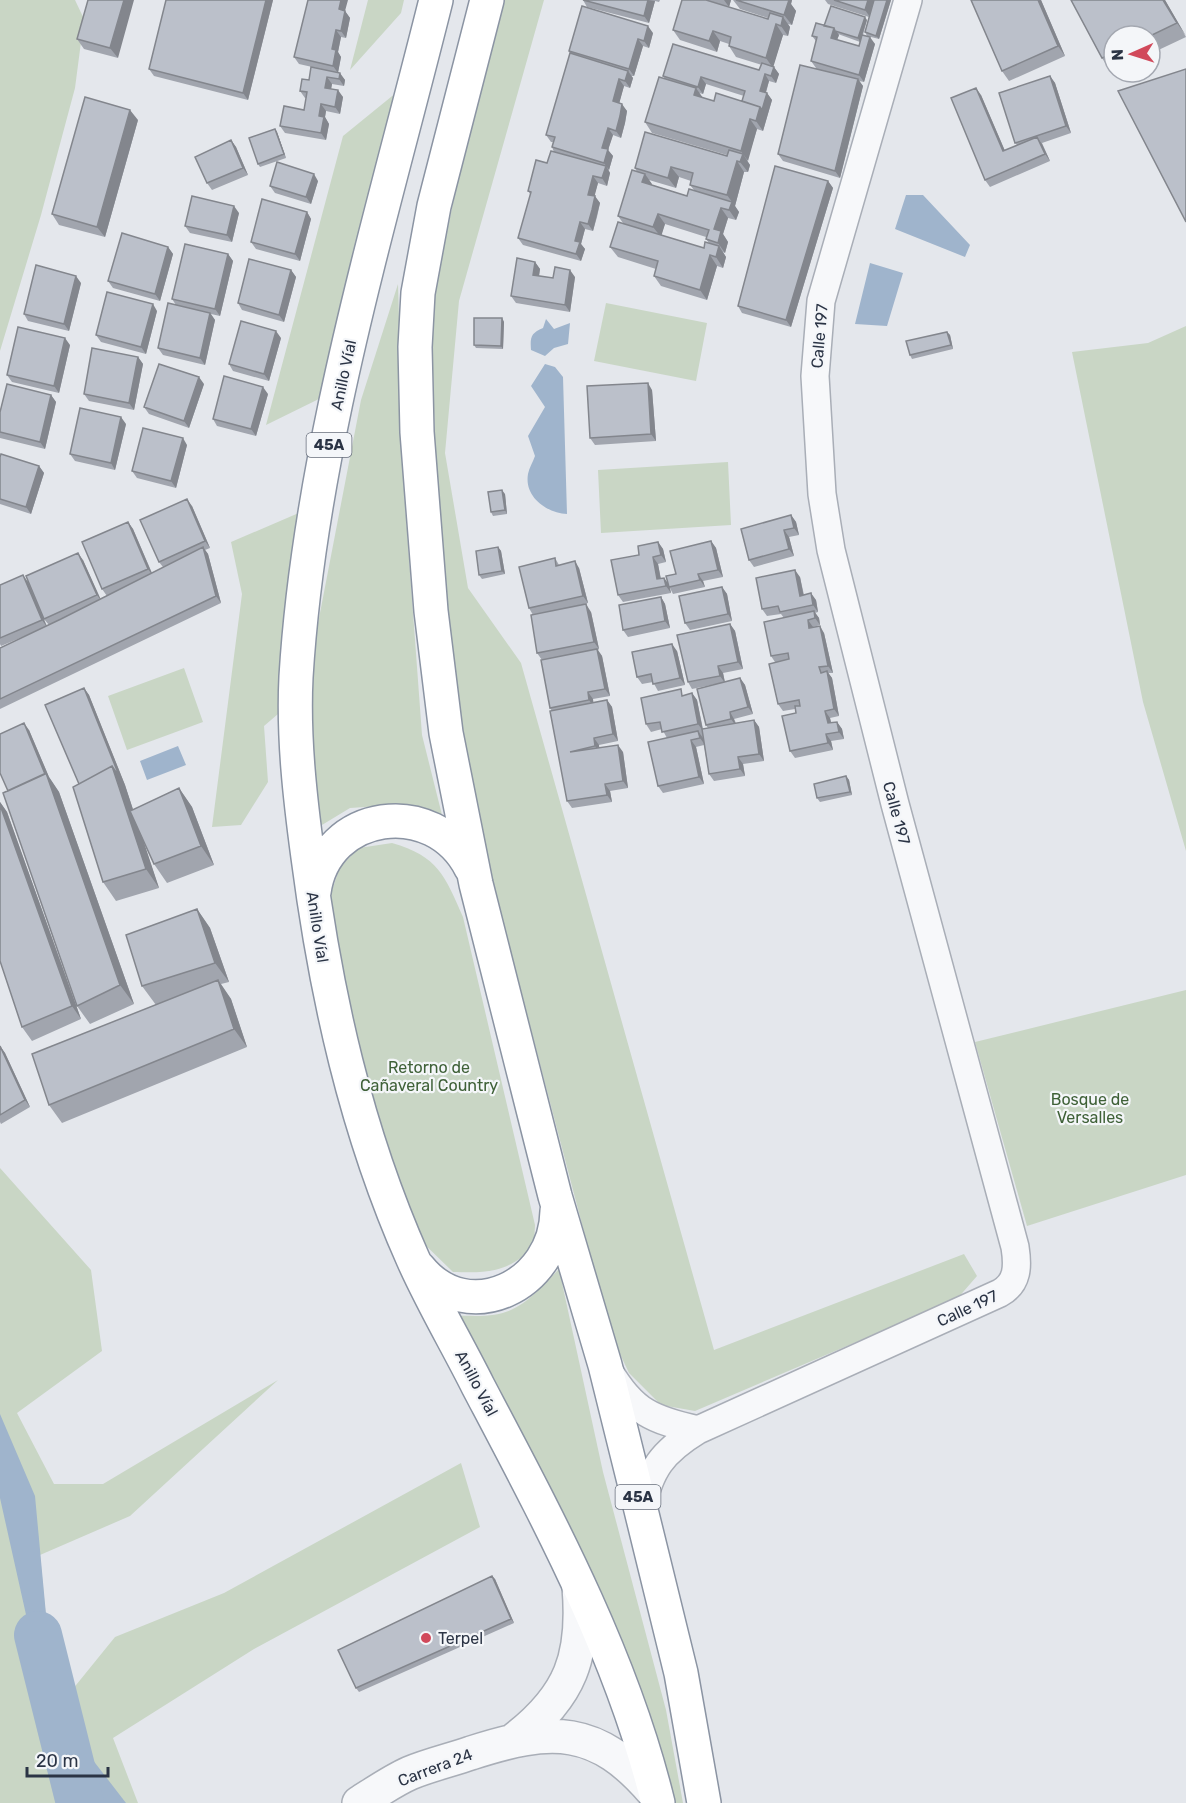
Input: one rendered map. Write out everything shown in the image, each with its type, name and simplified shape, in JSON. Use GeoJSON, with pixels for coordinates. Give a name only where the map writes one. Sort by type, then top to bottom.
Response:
{"type":"FeatureCollection","features":[{"type":"Feature","properties":{"kind":"highway","name":"Anillo Víal"},"geometry":{"type":"LineString","coordinates":[[436,0],[350,342],[319,495],[306,585],[295,710],[298,771],[313,898],[328,992],[350,1083],[390,1204],[414,1262],[551,1524],[624,1692],[656,1798]]}},
{"type":"Feature","properties":{"kind":"highway","name":"45A"},"geometry":{"type":"LineString","coordinates":[[487,0],[426,239],[418,293],[415,348],[417,432],[430,611],[446,733],[476,884],[555,1196],[605,1365],[641,1510],[681,1673],[704,1803]]}},
{"type":"Feature","properties":{"kind":"highway"},"geometry":{"type":"LineString","coordinates":[[313,898],[324,863],[339,844],[359,829],[388,821],[419,824],[441,834],[460,850],[476,884]]}},
{"type":"Feature","properties":{"kind":"highway"},"geometry":{"type":"LineString","coordinates":[[414,1262],[433,1282],[458,1293],[486,1296],[512,1288],[534,1273],[550,1250],[557,1224],[555,1196]]}},
{"type":"Feature","properties":{"kind":"street","name":"Calle 197"},"geometry":{"type":"LineString","coordinates":[[641,1510],[647,1485],[659,1462],[676,1443],[698,1430],[1000,1293],[1010,1288],[1015,1277],[1015,1247],[895,804],[831,550],[822,494],[815,376],[821,302],[908,0]]}},
{"type":"Feature","properties":{"kind":"street"},"geometry":{"type":"LineString","coordinates":[[605,1365],[619,1388],[639,1408],[662,1422],[698,1430]]}},
{"type":"Feature","properties":{"kind":"street","name":"Carrera 24"},"geometry":{"type":"LineString","coordinates":[[515,1739],[542,1717],[566,1683],[576,1659],[582,1624],[579,1587]]}},
{"type":"Feature","properties":{"kind":"street","name":"Carrera 24"},"geometry":{"type":"LineString","coordinates":[[359,1803],[410,1773],[515,1739],[541,1735],[568,1737],[593,1744],[624,1762],[656,1798]]}},
{"type":"Feature","properties":{"kind":"green space"},"geometry":{"type":"Polygon","coordinates":[[[0,0],[75,0],[84,19],[75,88],[41,215],[0,351],[0,0]]]}},
{"type":"Feature","properties":{"kind":"green space"},"geometry":{"type":"Polygon","coordinates":[[[368,0],[404,0],[401,13],[350,70],[368,0]]]}},
{"type":"Feature","properties":{"kind":"green space"},"geometry":{"type":"Polygon","coordinates":[[[503,0],[544,0],[459,301],[445,453],[468,588],[521,663],[714,1350],[964,1254],[977,1276],[957,1299],[695,1411],[661,1405],[629,1373],[611,1335],[463,770],[438,539],[431,308],[466,141],[503,0]]]}},
{"type":"Feature","properties":{"kind":"green space"},"geometry":{"type":"Polygon","coordinates":[[[402,88],[325,396],[266,425],[343,136],[402,88]]]}},
{"type":"Feature","properties":{"kind":"green space"},"geometry":{"type":"Polygon","coordinates":[[[398,284],[404,490],[422,735],[443,819],[380,806],[350,808],[317,828],[309,732],[315,639],[361,400],[398,284]]]}},
{"type":"Feature","properties":{"kind":"green space"},"geometry":{"type":"Polygon","coordinates":[[[606,303],[707,323],[696,381],[594,361],[606,303]]]}},
{"type":"Feature","properties":{"kind":"green space"},"geometry":{"type":"Polygon","coordinates":[[[1186,326],[1186,851],[1143,702],[1072,352],[1148,343],[1186,326]]]}},
{"type":"Feature","properties":{"kind":"green space"},"geometry":{"type":"Polygon","coordinates":[[[728,462],[731,525],[601,533],[598,470],[728,462]]]}},
{"type":"Feature","properties":{"kind":"green space"},"geometry":{"type":"Polygon","coordinates":[[[301,512],[278,714],[264,726],[268,782],[241,825],[212,827],[242,594],[231,542],[301,512]]]}},
{"type":"Feature","properties":{"kind":"green space"},"geometry":{"type":"Polygon","coordinates":[[[184,668],[203,722],[127,750],[108,696],[184,668]]]}},
{"type":"Feature","properties":{"kind":"green space","name":"Retorno de Cañaveral Country"},"geometry":{"type":"Polygon","coordinates":[[[392,843],[408,848],[430,861],[445,879],[463,917],[535,1225],[534,1247],[515,1262],[496,1270],[453,1272],[416,1236],[363,1094],[329,899],[340,867],[359,848],[392,843]]]}},
{"type":"Feature","properties":{"kind":"green space","name":"Bosque de Versalles"},"geometry":{"type":"Polygon","coordinates":[[[1186,990],[1186,1175],[1027,1226],[975,1042],[1186,990]]]}},
{"type":"Feature","properties":{"kind":"green space"},"geometry":{"type":"Polygon","coordinates":[[[0,1168],[91,1270],[102,1351],[17,1413],[54,1484],[103,1484],[278,1380],[130,1516],[40,1555],[55,1711],[115,1637],[224,1593],[461,1463],[480,1527],[254,1649],[113,1738],[138,1803],[0,1803],[0,1168]]]}},
{"type":"Feature","properties":{"kind":"green space"},"geometry":{"type":"Polygon","coordinates":[[[559,1269],[603,1472],[666,1710],[683,1803],[672,1803],[452,1315],[488,1315],[513,1309],[534,1294],[559,1269]]]}},
{"type":"Feature","properties":{"kind":"water"},"geometry":{"type":"Polygon","coordinates":[[[906,195],[923,195],[970,245],[965,257],[895,229],[906,195]]]}},
{"type":"Feature","properties":{"kind":"water"},"geometry":{"type":"Polygon","coordinates":[[[870,263],[903,273],[887,326],[855,324],[870,263]]]}},
{"type":"Feature","properties":{"kind":"water"},"geometry":{"type":"Polygon","coordinates":[[[546,319],[554,329],[570,323],[568,344],[554,348],[545,356],[531,350],[531,342],[532,336],[543,328],[546,319]]]}},
{"type":"Feature","properties":{"kind":"water"},"geometry":{"type":"Polygon","coordinates":[[[545,364],[555,367],[563,377],[567,514],[552,511],[538,502],[528,482],[535,456],[528,436],[545,407],[531,386],[545,364]]]}},
{"type":"Feature","properties":{"kind":"water"},"geometry":{"type":"Polygon","coordinates":[[[178,746],[186,765],[147,780],[140,761],[178,746]]]}},
{"type":"Feature","properties":{"kind":"water"},"geometry":{"type":"Polygon","coordinates":[[[0,1414],[35,1496],[55,1711],[126,1803],[68,1803],[0,1498],[0,1414]]]}},
{"type":"Feature","properties":{"kind":"building"},"geometry":{"type":"Polygon","coordinates":[[[88,0],[124,0],[110,48],[77,39],[88,0]]]}},
{"type":"Feature","properties":{"kind":"building"},"geometry":{"type":"Polygon","coordinates":[[[166,0],[266,0],[243,93],[149,69],[166,0]]]}},
{"type":"Feature","properties":{"kind":"building"},"geometry":{"type":"Polygon","coordinates":[[[308,0],[341,0],[339,9],[345,11],[341,31],[336,30],[332,49],[336,50],[333,66],[294,57],[308,0]]]}},
{"type":"Feature","properties":{"kind":"building"},"geometry":{"type":"Polygon","coordinates":[[[583,0],[648,0],[644,16],[583,0]]]}},
{"type":"Feature","properties":{"kind":"building"},"geometry":{"type":"Polygon","coordinates":[[[682,0],[706,0],[768,19],[770,13],[783,17],[781,26],[776,24],[766,58],[729,46],[731,37],[713,31],[709,41],[673,30],[682,0]]]}},
{"type":"Feature","properties":{"kind":"building"},"geometry":{"type":"Polygon","coordinates":[[[736,0],[789,0],[784,15],[736,0]]]}},
{"type":"Feature","properties":{"kind":"building"},"geometry":{"type":"Polygon","coordinates":[[[834,0],[868,0],[865,10],[834,0]]]}},
{"type":"Feature","properties":{"kind":"building"},"geometry":{"type":"Polygon","coordinates":[[[874,0],[887,0],[876,36],[865,32],[874,0]]]}},
{"type":"Feature","properties":{"kind":"building"},"geometry":{"type":"Polygon","coordinates":[[[971,0],[1038,0],[1058,46],[1002,71],[971,0]]]}},
{"type":"Feature","properties":{"kind":"building"},"geometry":{"type":"Polygon","coordinates":[[[1071,0],[1163,0],[1177,23],[1162,30],[1162,24],[1102,24],[1102,58],[1071,0]]]}},
{"type":"Feature","properties":{"kind":"building"},"geometry":{"type":"Polygon","coordinates":[[[582,6],[648,26],[644,41],[638,39],[629,69],[569,51],[582,6]]]}},
{"type":"Feature","properties":{"kind":"building"},"geometry":{"type":"Polygon","coordinates":[[[831,6],[865,17],[858,38],[824,26],[831,6]]]}},
{"type":"Feature","properties":{"kind":"building"},"geometry":{"type":"Polygon","coordinates":[[[816,23],[834,28],[831,38],[859,46],[862,35],[870,37],[859,75],[811,61],[817,37],[812,36],[816,23]]]}},
{"type":"Feature","properties":{"kind":"building"},"geometry":{"type":"Polygon","coordinates":[[[673,44],[759,70],[762,63],[774,67],[771,76],[765,74],[760,91],[767,93],[762,110],[760,107],[742,101],[745,91],[701,77],[698,87],[663,76],[673,44]]]}},
{"type":"Feature","properties":{"kind":"building"},"geometry":{"type":"Polygon","coordinates":[[[570,53],[628,71],[625,81],[619,79],[613,101],[622,104],[616,131],[608,128],[602,148],[608,149],[604,163],[552,147],[555,137],[546,135],[570,53]]]}},
{"type":"Feature","properties":{"kind":"building"},"geometry":{"type":"Polygon","coordinates":[[[800,65],[858,79],[835,171],[778,154],[800,65]]]}},
{"type":"Feature","properties":{"kind":"building"},"geometry":{"type":"Polygon","coordinates":[[[311,67],[340,73],[339,79],[327,77],[325,88],[338,90],[335,107],[321,104],[319,116],[324,117],[321,133],[280,126],[284,106],[304,110],[307,92],[300,91],[302,79],[309,80],[311,67]]]}},
{"type":"Feature","properties":{"kind":"building"},"geometry":{"type":"Polygon","coordinates":[[[1186,69],[1186,222],[1118,91],[1140,84],[1162,84],[1162,77],[1186,69]]]}},
{"type":"Feature","properties":{"kind":"building"},"geometry":{"type":"Polygon","coordinates":[[[1050,76],[1066,126],[1015,143],[999,93],[1050,76]]]}},
{"type":"Feature","properties":{"kind":"building"},"geometry":{"type":"Polygon","coordinates":[[[659,77],[696,88],[694,95],[714,101],[716,93],[760,107],[756,121],[750,119],[741,151],[645,122],[659,77]]]}},
{"type":"Feature","properties":{"kind":"building"},"geometry":{"type":"Polygon","coordinates":[[[976,88],[1003,151],[1037,137],[1045,154],[985,180],[951,98],[976,88]]]}},
{"type":"Feature","properties":{"kind":"building"},"geometry":{"type":"Polygon","coordinates":[[[85,97],[130,110],[97,227],[52,214],[85,97]]]}},
{"type":"Feature","properties":{"kind":"building"},"geometry":{"type":"Polygon","coordinates":[[[275,129],[284,154],[258,164],[249,138],[275,129]]]}},
{"type":"Feature","properties":{"kind":"building"},"geometry":{"type":"Polygon","coordinates":[[[645,132],[727,156],[729,150],[743,154],[740,162],[737,161],[727,195],[690,185],[693,173],[671,167],[668,178],[635,168],[645,132]]]}},
{"type":"Feature","properties":{"kind":"building"},"geometry":{"type":"Polygon","coordinates":[[[231,140],[243,168],[207,183],[195,157],[231,140]]]}},
{"type":"Feature","properties":{"kind":"building"},"geometry":{"type":"Polygon","coordinates":[[[551,151],[606,166],[602,178],[593,176],[588,195],[595,196],[592,210],[588,224],[580,222],[575,241],[580,242],[576,254],[518,238],[531,192],[528,191],[536,160],[547,163],[551,151]]]}},
{"type":"Feature","properties":{"kind":"building"},"geometry":{"type":"Polygon","coordinates":[[[277,162],[314,174],[306,197],[270,186],[277,162]]]}},
{"type":"Feature","properties":{"kind":"building"},"geometry":{"type":"Polygon","coordinates":[[[775,166],[828,181],[786,320],[738,306],[775,166]]]}},
{"type":"Feature","properties":{"kind":"building"},"geometry":{"type":"Polygon","coordinates":[[[632,170],[645,174],[642,182],[687,196],[689,189],[732,202],[729,210],[721,208],[714,229],[721,231],[718,243],[706,239],[709,230],[658,214],[653,227],[618,216],[632,170]]]}},
{"type":"Feature","properties":{"kind":"building"},"geometry":{"type":"Polygon","coordinates":[[[192,196],[234,206],[227,235],[185,226],[192,196]]]}},
{"type":"Feature","properties":{"kind":"building"},"geometry":{"type":"Polygon","coordinates":[[[262,199],[307,212],[295,254],[251,242],[262,199]]]}},
{"type":"Feature","properties":{"kind":"building"},"geometry":{"type":"Polygon","coordinates":[[[618,222],[704,248],[705,242],[719,246],[716,257],[710,255],[700,290],[654,276],[658,261],[610,247],[618,222]]]}},
{"type":"Feature","properties":{"kind":"building"},"geometry":{"type":"Polygon","coordinates":[[[122,233],[168,247],[155,294],[108,281],[122,233]]]}},
{"type":"Feature","properties":{"kind":"building"},"geometry":{"type":"Polygon","coordinates":[[[185,244],[228,254],[215,309],[172,299],[185,244]]]}},
{"type":"Feature","properties":{"kind":"building"},"geometry":{"type":"Polygon","coordinates":[[[517,258],[535,262],[533,275],[553,278],[555,267],[570,270],[565,305],[511,296],[517,258]]]}},
{"type":"Feature","properties":{"kind":"building"},"geometry":{"type":"Polygon","coordinates":[[[249,259],[291,270],[279,315],[238,303],[249,259]]]}},
{"type":"Feature","properties":{"kind":"building"},"geometry":{"type":"Polygon","coordinates":[[[36,265],[76,276],[64,324],[24,314],[36,265]]]}},
{"type":"Feature","properties":{"kind":"building"},"geometry":{"type":"Polygon","coordinates":[[[107,292],[153,304],[141,347],[96,335],[107,292]]]}},
{"type":"Feature","properties":{"kind":"building"},"geometry":{"type":"Polygon","coordinates":[[[168,303],[210,313],[200,358],[158,348],[168,303]]]}},
{"type":"Feature","properties":{"kind":"building"},"geometry":{"type":"Polygon","coordinates":[[[474,318],[502,318],[501,346],[474,345],[474,318]]]}},
{"type":"Feature","properties":{"kind":"building"},"geometry":{"type":"Polygon","coordinates":[[[241,321],[276,331],[264,374],[229,364],[241,321]]]}},
{"type":"Feature","properties":{"kind":"building"},"geometry":{"type":"Polygon","coordinates":[[[18,327],[65,338],[54,386],[7,375],[18,327]]]}},
{"type":"Feature","properties":{"kind":"building"},"geometry":{"type":"Polygon","coordinates":[[[947,332],[951,345],[910,355],[906,341],[947,332]]]}},
{"type":"Feature","properties":{"kind":"building"},"geometry":{"type":"Polygon","coordinates":[[[92,348],[138,357],[129,403],[84,394],[92,348]]]}},
{"type":"Feature","properties":{"kind":"building"},"geometry":{"type":"Polygon","coordinates":[[[159,364],[199,377],[184,421],[144,407],[159,364]]]}},
{"type":"Feature","properties":{"kind":"building"},"geometry":{"type":"Polygon","coordinates":[[[224,376],[263,387],[251,429],[213,419],[224,376]]]}},
{"type":"Feature","properties":{"kind":"building"},"geometry":{"type":"Polygon","coordinates":[[[648,383],[651,434],[590,438],[587,386],[648,383]]]}},
{"type":"Feature","properties":{"kind":"building"},"geometry":{"type":"Polygon","coordinates":[[[7,384],[51,395],[40,442],[0,432],[0,412],[7,384]]]}},
{"type":"Feature","properties":{"kind":"building"},"geometry":{"type":"Polygon","coordinates":[[[80,408],[121,417],[111,463],[70,454],[80,408]]]}},
{"type":"Feature","properties":{"kind":"building"},"geometry":{"type":"Polygon","coordinates":[[[143,428],[183,438],[171,481],[132,471],[143,428]]]}},
{"type":"Feature","properties":{"kind":"building"},"geometry":{"type":"Polygon","coordinates":[[[1,454],[39,466],[26,507],[0,499],[1,454]]]}},
{"type":"Feature","properties":{"kind":"building"},"geometry":{"type":"Polygon","coordinates":[[[502,490],[505,510],[491,512],[488,492],[502,490]]]}},
{"type":"Feature","properties":{"kind":"building"},"geometry":{"type":"Polygon","coordinates":[[[187,499],[205,541],[159,562],[140,520],[187,499]]]}},
{"type":"Feature","properties":{"kind":"building"},"geometry":{"type":"Polygon","coordinates":[[[791,515],[794,528],[784,530],[789,549],[749,560],[741,529],[791,515]]]}},
{"type":"Feature","properties":{"kind":"building"},"geometry":{"type":"Polygon","coordinates":[[[128,522],[148,569],[102,589],[82,542],[128,522]]]}},
{"type":"Feature","properties":{"kind":"building"},"geometry":{"type":"Polygon","coordinates":[[[711,541],[718,570],[698,574],[700,580],[669,587],[666,576],[676,574],[670,551],[711,541]]]}},
{"type":"Feature","properties":{"kind":"building"},"geometry":{"type":"Polygon","coordinates":[[[658,542],[661,555],[653,557],[657,579],[664,578],[666,586],[618,595],[611,560],[639,555],[638,546],[658,542]]]}},
{"type":"Feature","properties":{"kind":"building"},"geometry":{"type":"Polygon","coordinates":[[[203,547],[216,596],[0,699],[0,648],[203,547]]]}},
{"type":"Feature","properties":{"kind":"building"},"geometry":{"type":"Polygon","coordinates":[[[498,547],[502,571],[479,575],[476,551],[498,547]]]}},
{"type":"Feature","properties":{"kind":"building"},"geometry":{"type":"Polygon","coordinates":[[[78,553],[97,595],[44,619],[26,576],[78,553]]]}},
{"type":"Feature","properties":{"kind":"building"},"geometry":{"type":"Polygon","coordinates":[[[555,558],[556,566],[575,561],[583,596],[529,608],[519,567],[555,558]]]}},
{"type":"Feature","properties":{"kind":"building"},"geometry":{"type":"Polygon","coordinates":[[[795,570],[800,596],[811,593],[813,605],[780,612],[778,606],[762,609],[756,578],[795,570]]]}},
{"type":"Feature","properties":{"kind":"building"},"geometry":{"type":"Polygon","coordinates":[[[23,575],[42,620],[0,638],[0,585],[23,575]]]}},
{"type":"Feature","properties":{"kind":"building"},"geometry":{"type":"Polygon","coordinates":[[[722,587],[728,614],[685,623],[679,596],[722,587]]]}},
{"type":"Feature","properties":{"kind":"building"},"geometry":{"type":"Polygon","coordinates":[[[661,597],[665,621],[623,630],[619,605],[661,597]]]}},
{"type":"Feature","properties":{"kind":"building"},"geometry":{"type":"Polygon","coordinates":[[[586,604],[594,642],[537,653],[531,615],[586,604]]]}},
{"type":"Feature","properties":{"kind":"building"},"geometry":{"type":"Polygon","coordinates":[[[814,611],[815,618],[808,620],[809,628],[820,626],[828,666],[819,667],[821,673],[827,671],[834,709],[825,711],[828,723],[837,722],[839,732],[826,734],[828,743],[790,751],[782,716],[796,713],[795,706],[800,706],[799,700],[778,704],[769,664],[789,659],[788,653],[771,656],[764,622],[814,611]]]}},
{"type":"Feature","properties":{"kind":"building"},"geometry":{"type":"Polygon","coordinates":[[[730,624],[738,662],[718,666],[720,676],[688,682],[677,635],[730,624]]]}},
{"type":"Feature","properties":{"kind":"building"},"geometry":{"type":"Polygon","coordinates":[[[672,644],[680,678],[653,684],[651,674],[637,677],[632,652],[672,644]]]}},
{"type":"Feature","properties":{"kind":"building"},"geometry":{"type":"Polygon","coordinates":[[[597,649],[605,689],[588,692],[589,700],[550,708],[541,660],[597,649]]]}},
{"type":"Feature","properties":{"kind":"building"},"geometry":{"type":"Polygon","coordinates":[[[740,678],[748,707],[730,712],[731,719],[706,725],[697,689],[740,678]]]}},
{"type":"Feature","properties":{"kind":"building"},"geometry":{"type":"Polygon","coordinates":[[[84,688],[120,778],[112,766],[79,784],[45,705],[84,688]]]}},
{"type":"Feature","properties":{"kind":"building"},"geometry":{"type":"Polygon","coordinates":[[[681,689],[682,696],[692,693],[698,724],[662,732],[660,722],[646,724],[641,698],[681,689]]]}},
{"type":"Feature","properties":{"kind":"building"},"geometry":{"type":"Polygon","coordinates":[[[607,700],[613,734],[594,738],[595,746],[570,752],[618,745],[623,781],[605,784],[607,795],[567,801],[550,711],[607,700]]]}},
{"type":"Feature","properties":{"kind":"building"},"geometry":{"type":"Polygon","coordinates":[[[754,720],[759,754],[738,757],[740,769],[709,774],[702,729],[754,720]]]}},
{"type":"Feature","properties":{"kind":"building"},"geometry":{"type":"Polygon","coordinates":[[[24,723],[45,774],[8,791],[0,773],[0,734],[24,723]]]}},
{"type":"Feature","properties":{"kind":"building"},"geometry":{"type":"Polygon","coordinates":[[[698,731],[700,738],[691,740],[699,777],[658,786],[648,742],[698,731]]]}},
{"type":"Feature","properties":{"kind":"building"},"geometry":{"type":"Polygon","coordinates":[[[112,766],[146,869],[103,882],[73,787],[112,766]]]}},
{"type":"Feature","properties":{"kind":"building"},"geometry":{"type":"Polygon","coordinates":[[[46,773],[120,985],[77,1006],[3,793],[46,773]]]}},
{"type":"Feature","properties":{"kind":"building"},"geometry":{"type":"Polygon","coordinates":[[[846,776],[850,792],[817,798],[814,784],[846,776]]]}},
{"type":"Feature","properties":{"kind":"building"},"geometry":{"type":"Polygon","coordinates":[[[179,788],[201,846],[154,864],[130,811],[179,788]]]}},
{"type":"Feature","properties":{"kind":"building"},"geometry":{"type":"Polygon","coordinates":[[[0,805],[72,1006],[22,1027],[0,961],[0,805]]]}},
{"type":"Feature","properties":{"kind":"building"},"geometry":{"type":"Polygon","coordinates":[[[197,909],[215,963],[142,986],[126,935],[197,909]]]}},
{"type":"Feature","properties":{"kind":"building"},"geometry":{"type":"Polygon","coordinates":[[[218,980],[234,1029],[49,1105],[32,1054],[218,980]]]}},
{"type":"Feature","properties":{"kind":"building"},"geometry":{"type":"Polygon","coordinates":[[[0,1046],[25,1100],[0,1115],[0,1046]]]}},
{"type":"Feature","properties":{"kind":"building","name":"Terpel"},"geometry":{"type":"Polygon","coordinates":[[[492,1576],[511,1619],[356,1688],[338,1650],[492,1576]]]}},
{"type":"Feature","properties":{"kind":"waterway"},"geometry":{"type":"LineString","coordinates":[[38,1635],[80,1803]]}},
{"type":"Feature","properties":{"kind":"place","name":"Terpel"},"geometry":{"type":"Point","coordinates":[426,1638]}}]}
